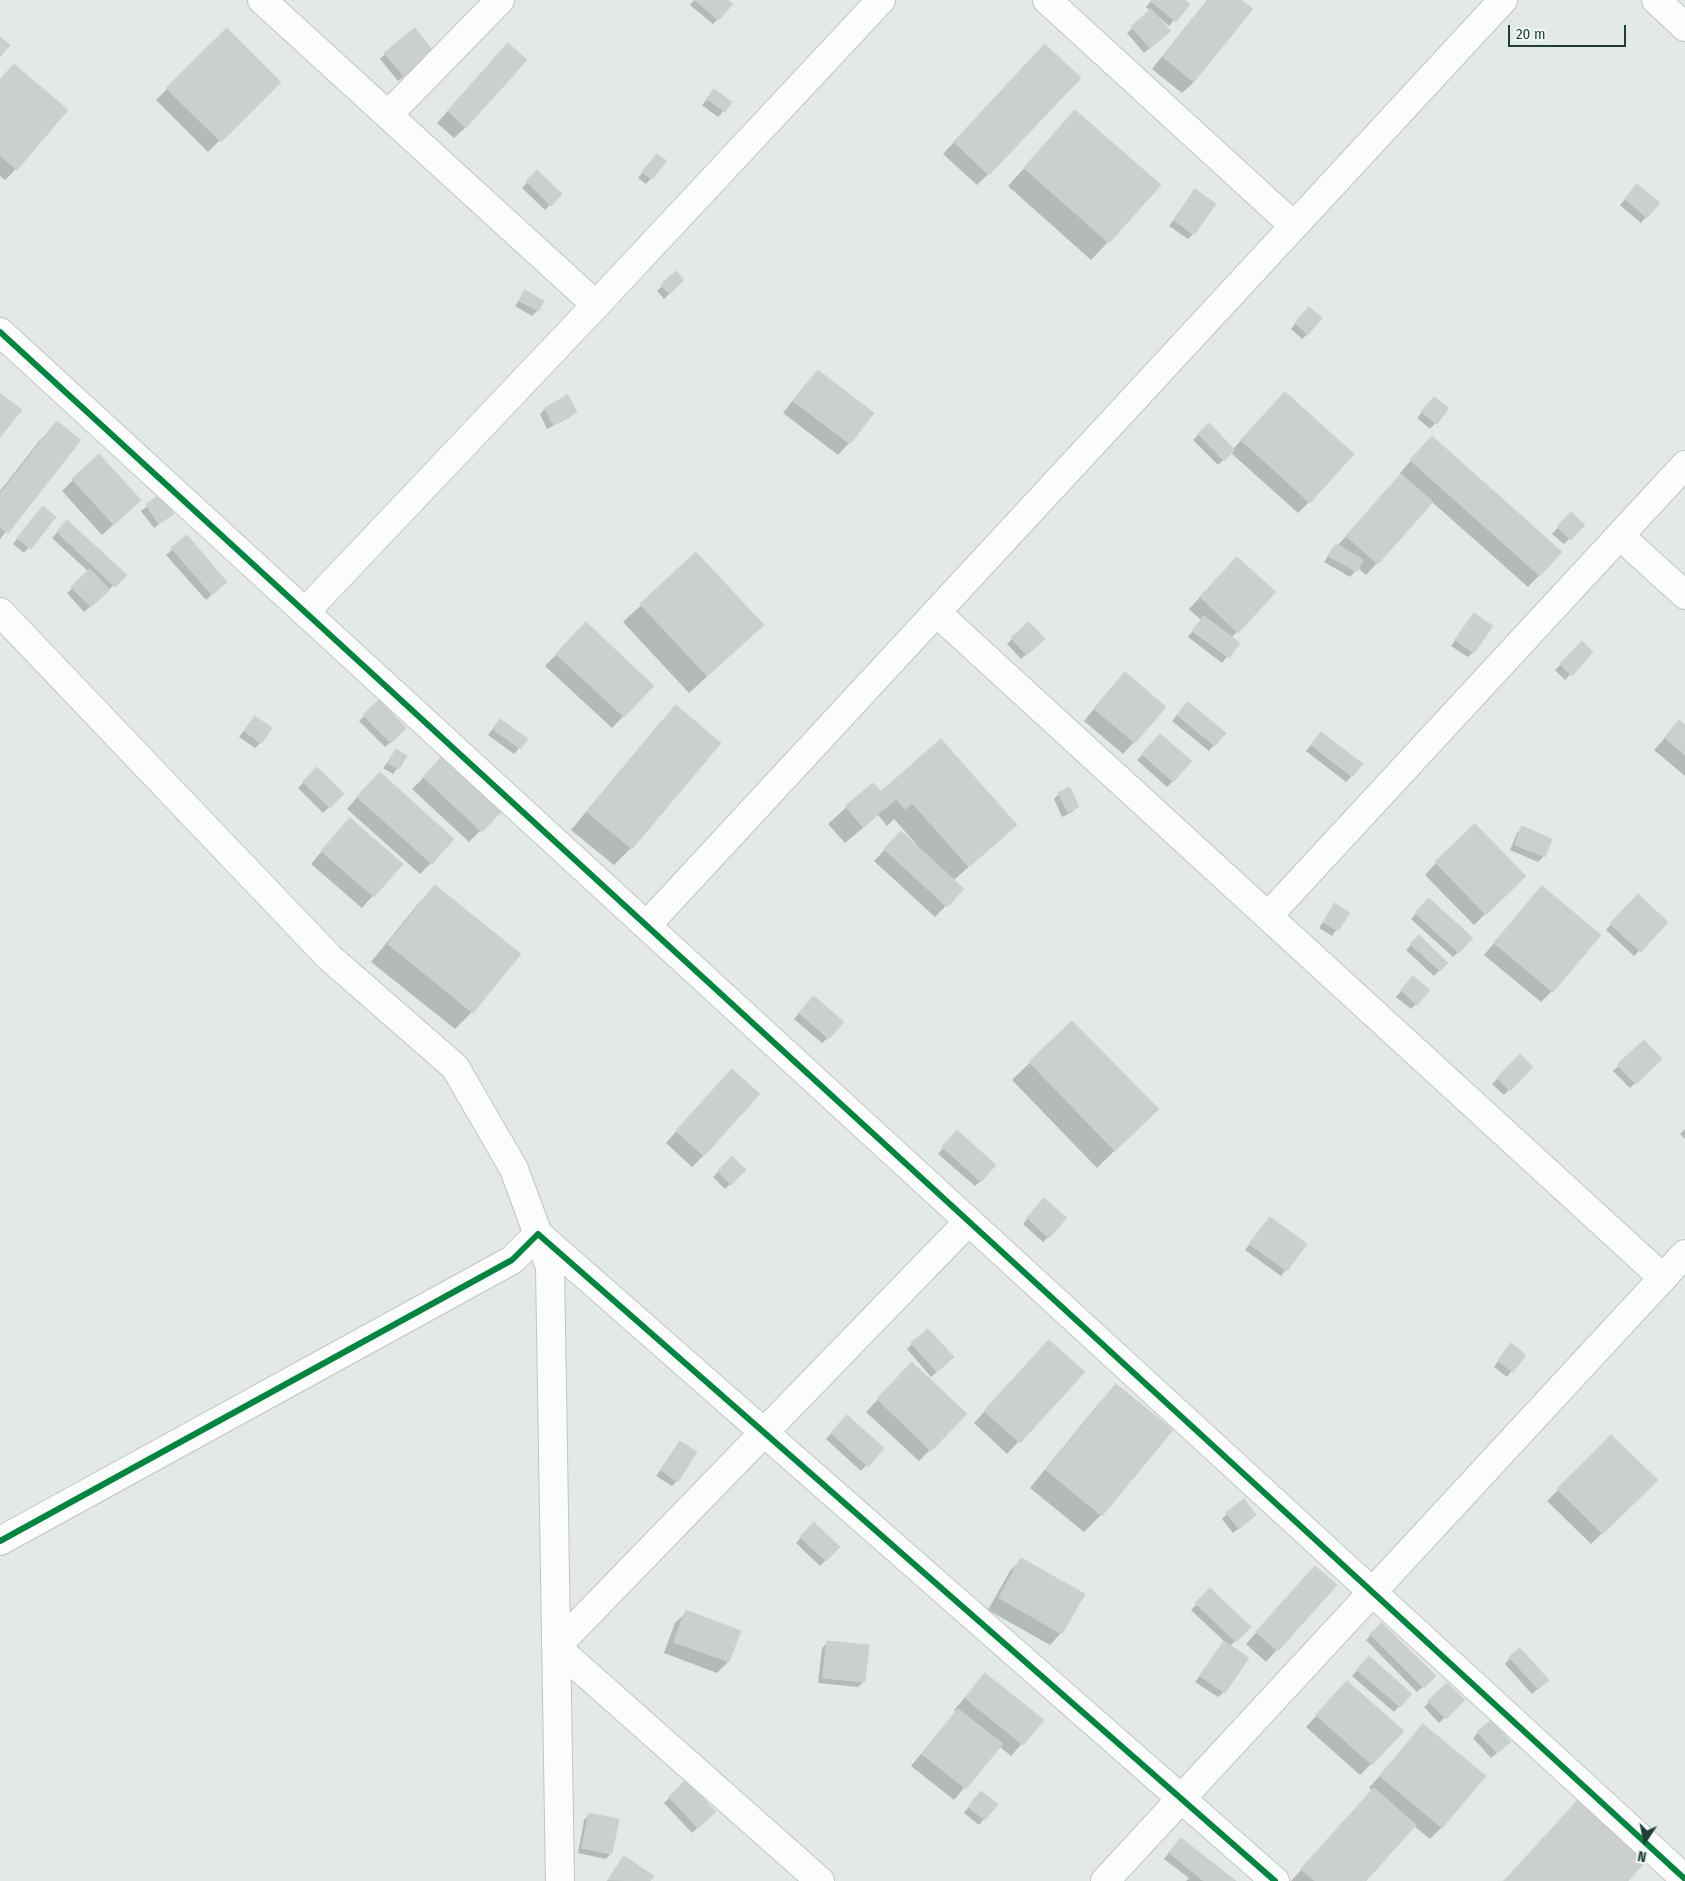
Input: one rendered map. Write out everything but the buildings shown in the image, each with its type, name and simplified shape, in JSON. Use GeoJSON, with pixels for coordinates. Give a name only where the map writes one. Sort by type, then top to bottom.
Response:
{"type":"FeatureCollection","features":[{"type":"Feature","properties":{"kind":"street"},"geometry":{"type":"LineString","coordinates":[[262,0],[596,305]]}},
{"type":"Feature","properties":{"kind":"street"},"geometry":{"type":"LineString","coordinates":[[388,115],[500,0]]}},
{"type":"Feature","properties":{"kind":"street"},"geometry":{"type":"LineString","coordinates":[[305,612],[881,0]]}},
{"type":"Feature","properties":{"kind":"street"},"geometry":{"type":"LineString","coordinates":[[1047,0],[1294,226]]}},
{"type":"Feature","properties":{"kind":"street"},"geometry":{"type":"LineString","coordinates":[[647,925],[1503,0]]}},
{"type":"Feature","properties":{"kind":"street"},"geometry":{"type":"LineString","coordinates":[[1656,0],[1685,27]]}},
{"type":"Feature","properties":{"kind":"street"},"geometry":{"type":"LineString","coordinates":[[0,332],[1685,1879]]}},
{"type":"Feature","properties":{"kind":"street"},"geometry":{"type":"LineString","coordinates":[[1268,916],[1685,466]]}},
{"type":"Feature","properties":{"kind":"street"},"geometry":{"type":"LineString","coordinates":[[1620,536],[1685,595]]}},
{"type":"Feature","properties":{"kind":"street"},"geometry":{"type":"LineString","coordinates":[[0,612],[330,958],[455,1067],[514,1169],[550,1267],[560,1881]]}},
{"type":"Feature","properties":{"kind":"street"},"geometry":{"type":"LineString","coordinates":[[936,612],[1663,1278]]}},
{"type":"Feature","properties":{"kind":"street"},"geometry":{"type":"LineString","coordinates":[[556,1647],[969,1222]]}},
{"type":"Feature","properties":{"kind":"street"},"geometry":{"type":"LineString","coordinates":[[538,1234],[1275,1881]]}},
{"type":"Feature","properties":{"kind":"street"},"geometry":{"type":"LineString","coordinates":[[0,1541],[512,1260],[538,1234]]}},
{"type":"Feature","properties":{"kind":"street"},"geometry":{"type":"LineString","coordinates":[[1105,1881],[1685,1254]]}},
{"type":"Feature","properties":{"kind":"street"},"geometry":{"type":"LineString","coordinates":[[556,1647],[820,1881]]}},
{"type":"Feature","properties":{"kind":"cycle path"},"geometry":{"type":"LineString","coordinates":[[0,332],[1685,1879]]}},
{"type":"Feature","properties":{"kind":"cycle path"},"geometry":{"type":"LineString","coordinates":[[0,1541],[512,1260],[538,1234],[1275,1881]]}}]}
